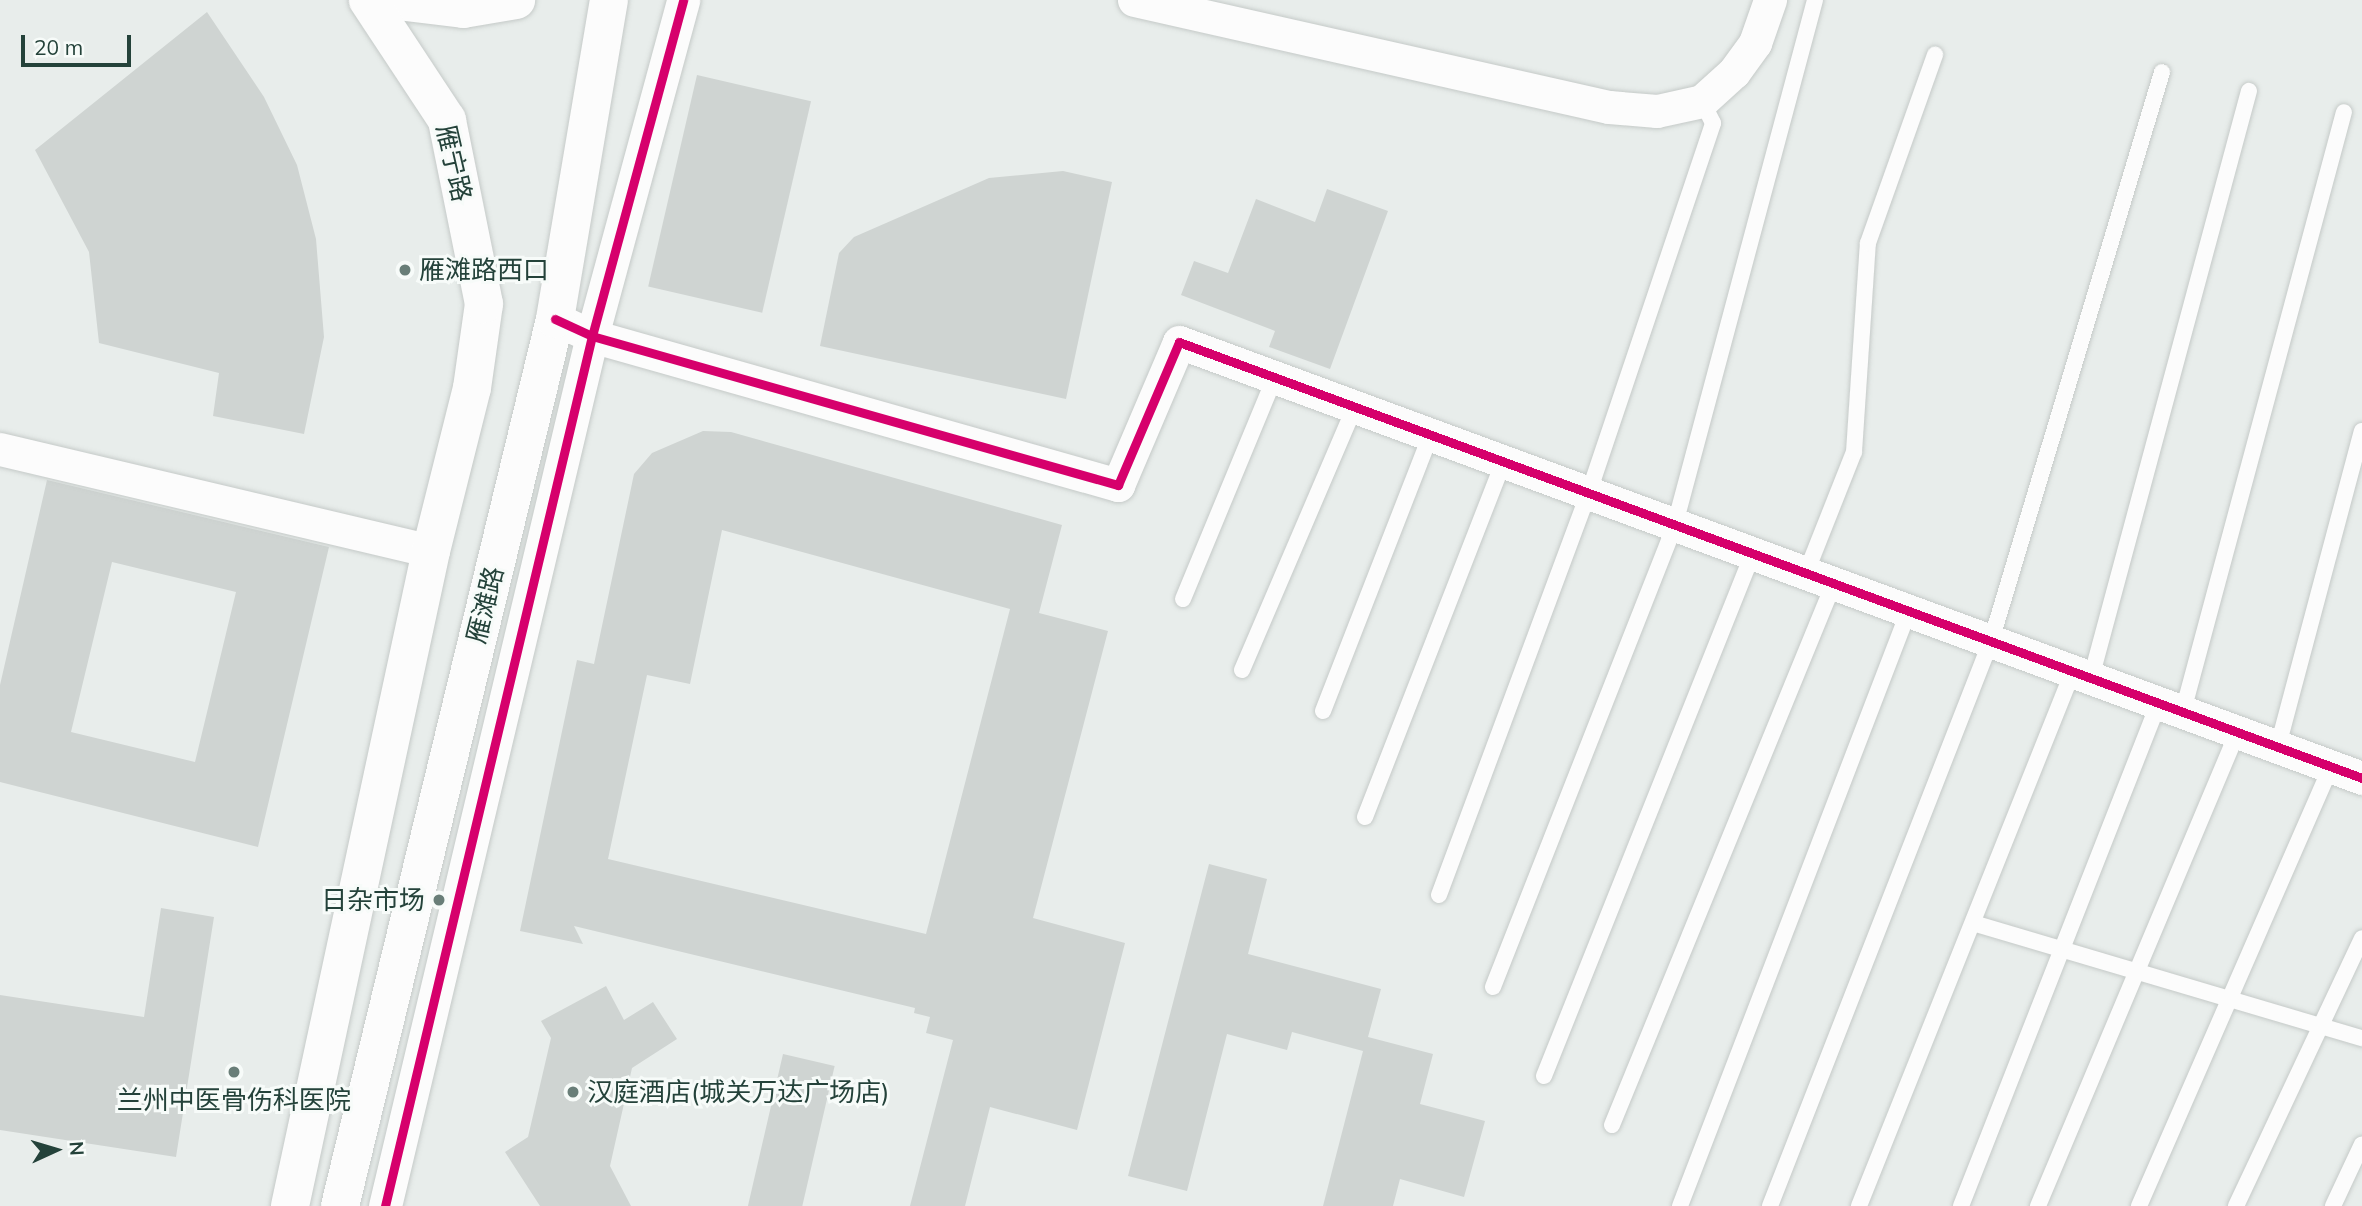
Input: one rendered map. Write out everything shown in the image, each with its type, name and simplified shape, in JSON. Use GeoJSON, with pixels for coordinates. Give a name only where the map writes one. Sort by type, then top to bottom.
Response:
{"type":"FeatureCollection","features":[{"type":"Feature","properties":{"kind":"main road","name":"雁宁路"},"geometry":{"type":"LineString","coordinates":[[368,0],[447,120],[484,304],[472,388],[431,551]]}},
{"type":"Feature","properties":{"kind":"main road"},"geometry":{"type":"LineString","coordinates":[[389,0],[463,9],[516,0]]}},
{"type":"Feature","properties":{"kind":"main road","name":"雁滩路"},"geometry":{"type":"LineString","coordinates":[[340,1206],[555,319],[609,0]]}},
{"type":"Feature","properties":{"kind":"main road"},"geometry":{"type":"LineString","coordinates":[[290,1206],[431,551]]}},
{"type":"Feature","properties":{"kind":"street"},"geometry":{"type":"LineString","coordinates":[[384,1206],[592,336],[683,0]]}},
{"type":"Feature","properties":{"kind":"street"},"geometry":{"type":"LineString","coordinates":[[1134,0],[1609,107],[1657,111],[1702,101],[1755,43],[1770,0]]}},
{"type":"Feature","properties":{"kind":"street"},"geometry":{"type":"LineString","coordinates":[[555,319],[592,336],[1118,485],[1179,342],[2362,778]]}},
{"type":"Feature","properties":{"kind":"street"},"geometry":{"type":"LineString","coordinates":[[0,449],[431,551]]}},
{"type":"Feature","properties":{"kind":"lane"},"geometry":{"type":"LineString","coordinates":[[1493,987],[1675,524],[1815,0]]}},
{"type":"Feature","properties":{"kind":"lane"},"geometry":{"type":"LineString","coordinates":[[1612,1125],[1820,578],[1854,452],[1868,243],[1935,55]]}},
{"type":"Feature","properties":{"kind":"lane"},"geometry":{"type":"LineString","coordinates":[[1770,1206],[1992,640],[2162,72]]}},
{"type":"Feature","properties":{"kind":"lane"},"geometry":{"type":"LineString","coordinates":[[1859,1206],[1973,923],[2082,674],[2249,91]]}},
{"type":"Feature","properties":{"kind":"lane"},"geometry":{"type":"LineString","coordinates":[[1439,895],[1589,492],[1713,122],[1702,101]]}},
{"type":"Feature","properties":{"kind":"lane"},"geometry":{"type":"LineString","coordinates":[[1961,1206],[2061,949],[2171,707],[2344,112]]}},
{"type":"Feature","properties":{"kind":"lane"},"geometry":{"type":"LineString","coordinates":[[1183,599],[1275,376]]}},
{"type":"Feature","properties":{"kind":"lane"},"geometry":{"type":"LineString","coordinates":[[1242,670],[1355,406]]}},
{"type":"Feature","properties":{"kind":"lane"},"geometry":{"type":"LineString","coordinates":[[2277,746],[2362,431]]}},
{"type":"Feature","properties":{"kind":"lane"},"geometry":{"type":"LineString","coordinates":[[1323,711],[1431,434]]}},
{"type":"Feature","properties":{"kind":"lane"},"geometry":{"type":"LineString","coordinates":[[1365,817],[1504,461]]}},
{"type":"Feature","properties":{"kind":"lane"},"geometry":{"type":"LineString","coordinates":[[1544,1076],[1753,553]]}},
{"type":"Feature","properties":{"kind":"lane"},"geometry":{"type":"LineString","coordinates":[[1680,1206],[1909,610]]}},
{"type":"Feature","properties":{"kind":"lane"},"geometry":{"type":"LineString","coordinates":[[2038,1206],[2238,732]]}},
{"type":"Feature","properties":{"kind":"lane"},"geometry":{"type":"LineString","coordinates":[[2139,1206],[2332,766]]}},
{"type":"Feature","properties":{"kind":"lane"},"geometry":{"type":"LineString","coordinates":[[1973,923],[2362,1038]]}},
{"type":"Feature","properties":{"kind":"lane"},"geometry":{"type":"LineString","coordinates":[[2236,1206],[2362,938]]}},
{"type":"Feature","properties":{"kind":"lane"},"geometry":{"type":"LineString","coordinates":[[2333,1206],[2362,1144]]}},
{"type":"Feature","properties":{"kind":"building"},"geometry":{"type":"Polygon","coordinates":[[[207,12],[264,97],[297,165],[316,239],[324,337],[304,434],[213,416],[219,373],[99,343],[89,252],[35,150],[207,12]]]}},
{"type":"Feature","properties":{"kind":"building"},"geometry":{"type":"Polygon","coordinates":[[[697,75],[811,101],[762,313],[648,286],[697,75]]]}},
{"type":"Feature","properties":{"kind":"building"},"geometry":{"type":"Polygon","coordinates":[[[1063,171],[1112,182],[1066,399],[820,346],[839,253],[854,237],[989,178],[1063,171]]]}},
{"type":"Feature","properties":{"kind":"building"},"geometry":{"type":"Polygon","coordinates":[[[1327,189],[1388,211],[1330,369],[1269,347],[1275,331],[1181,295],[1194,261],[1228,273],[1256,199],[1315,222],[1327,189]]]}},
{"type":"Feature","properties":{"kind":"building"},"geometry":{"type":"Polygon","coordinates":[[[703,431],[731,432],[1062,525],[1039,613],[1108,631],[1033,918],[1125,943],[1077,1130],[990,1107],[965,1206],[910,1206],[953,1040],[926,1033],[930,1017],[914,1013],[915,1008],[574,926],[583,944],[520,931],[577,660],[594,664],[634,474],[652,453],[703,431]],[[722,530],[690,684],[647,675],[608,859],[926,934],[1010,609],[722,530]]]}},
{"type":"Feature","properties":{"kind":"building"},"geometry":{"type":"Polygon","coordinates":[[[47,480],[329,547],[258,847],[0,782],[0,685],[47,480]],[[112,562],[71,732],[195,762],[236,592],[112,562]]]}},
{"type":"Feature","properties":{"kind":"building"},"geometry":{"type":"Polygon","coordinates":[[[1209,864],[1267,879],[1248,954],[1381,989],[1368,1037],[1433,1054],[1420,1104],[1485,1121],[1464,1197],[1400,1179],[1393,1206],[1323,1206],[1363,1051],[1292,1032],[1287,1050],[1227,1034],[1187,1191],[1128,1176],[1209,864]]]}},
{"type":"Feature","properties":{"kind":"building"},"geometry":{"type":"Polygon","coordinates":[[[161,908],[214,917],[176,1157],[0,1130],[0,995],[144,1017],[161,908]]]}},
{"type":"Feature","properties":{"kind":"building"},"geometry":{"type":"Polygon","coordinates":[[[606,986],[624,1020],[653,1002],[677,1039],[632,1068],[610,1166],[631,1206],[540,1206],[505,1152],[528,1137],[551,1038],[541,1021],[606,986]]]}},
{"type":"Feature","properties":{"kind":"building"},"geometry":{"type":"Polygon","coordinates":[[[783,1054],[835,1066],[802,1206],[748,1206],[783,1054]]]}},
{"type":"Feature","properties":{"kind":"cycle path"},"geometry":{"type":"LineString","coordinates":[[385,1206],[592,336],[683,0]]}},
{"type":"Feature","properties":{"kind":"cycle path"},"geometry":{"type":"LineString","coordinates":[[555,319],[592,336],[1118,485],[1179,342],[2362,778]]}},
{"type":"Feature","properties":{"kind":"place","name":"雁滩路西口"},"geometry":{"type":"Point","coordinates":[405,270]}},
{"type":"Feature","properties":{"kind":"place","name":"日杂市场"},"geometry":{"type":"Point","coordinates":[439,900]}},
{"type":"Feature","properties":{"kind":"place","name":"兰州中医骨伤科医院"},"geometry":{"type":"Point","coordinates":[234,1072]}},
{"type":"Feature","properties":{"kind":"place","name":"汉庭酒店(城关万达广场店)"},"geometry":{"type":"Point","coordinates":[573,1092]}}]}
